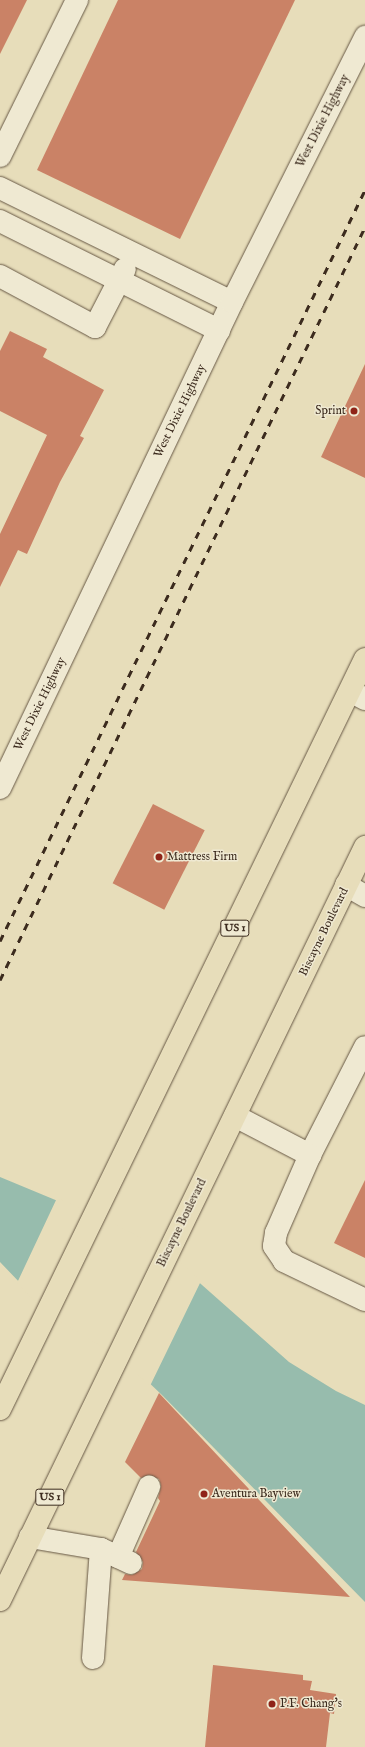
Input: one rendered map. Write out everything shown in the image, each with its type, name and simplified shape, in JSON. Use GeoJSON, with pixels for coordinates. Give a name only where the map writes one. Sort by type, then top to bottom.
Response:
{"type":"FeatureCollection","features":[{"type":"Feature","properties":{"kind":"main road","name":"US 1"},"geometry":{"type":"LineString","coordinates":[[0,1409],[104,1196],[357,695],[365,659]]}},
{"type":"Feature","properties":{"kind":"main road","name":"Biscayne Boulevard"},"geometry":{"type":"LineString","coordinates":[[0,1600],[235,1116],[356,891],[365,847]]}},
{"type":"Feature","properties":{"kind":"street"},"geometry":{"type":"LineString","coordinates":[[0,156],[77,0]]}},
{"type":"Feature","properties":{"kind":"street","name":"West Dixie Highway"},"geometry":{"type":"LineString","coordinates":[[0,788],[232,302],[365,37]]}},
{"type":"Feature","properties":{"kind":"street"},"geometry":{"type":"LineString","coordinates":[[0,188],[232,302]]}},
{"type":"Feature","properties":{"kind":"street"},"geometry":{"type":"LineString","coordinates":[[0,221],[219,330]]}},
{"type":"Feature","properties":{"kind":"street"},"geometry":{"type":"LineString","coordinates":[[65,254],[78,226]]}},
{"type":"Feature","properties":{"kind":"street"},"geometry":{"type":"LineString","coordinates":[[0,276],[95,327],[120,282],[132,254]]}},
{"type":"Feature","properties":{"kind":"street"},"geometry":{"type":"LineString","coordinates":[[365,1047],[310,1155],[276,1233],[274,1246],[284,1261],[365,1300]]}},
{"type":"Feature","properties":{"kind":"street"},"geometry":{"type":"LineString","coordinates":[[235,1116],[310,1155]]}},
{"type":"Feature","properties":{"kind":"street"},"geometry":{"type":"LineString","coordinates":[[93,1658],[117,1556],[149,1487]]}},
{"type":"Feature","properties":{"kind":"street"},"geometry":{"type":"LineString","coordinates":[[30,1537],[117,1556]]}},
{"type":"Feature","properties":{"kind":"shaded area"},"geometry":{"type":"Polygon","coordinates":[[[0,1177],[94,1216],[167,1254],[289,1362],[336,1391],[365,1405],[365,1602],[163,1396],[120,1355],[47,1311],[0,1262],[0,1177]]]}},
{"type":"Feature","properties":{"kind":"pier"},"geometry":{"type":"Polygon","coordinates":[[[57,1198],[95,1214],[168,1252],[201,1281],[150,1386],[119,1357],[46,1313],[17,1283],[57,1198]]]}},
{"type":"Feature","properties":{"kind":"building"},"geometry":{"type":"Polygon","coordinates":[[[0,0],[27,0],[0,54],[0,0]]]}},
{"type":"Feature","properties":{"kind":"building"},"geometry":{"type":"Polygon","coordinates":[[[118,0],[295,0],[180,239],[37,170],[118,0]]]}},
{"type":"Feature","properties":{"kind":"building"},"geometry":{"type":"Polygon","coordinates":[[[10,331],[47,349],[43,357],[104,390],[80,436],[84,438],[60,482],[27,554],[18,550],[0,587],[0,534],[47,435],[0,411],[0,351],[10,331]]]}},
{"type":"Feature","properties":{"kind":"building","name":"Sprint"},"geometry":{"type":"Polygon","coordinates":[[[365,364],[365,478],[321,457],[365,364]]]}},
{"type":"Feature","properties":{"kind":"building","name":"Mattress Firm"},"geometry":{"type":"Polygon","coordinates":[[[153,804],[205,830],[164,910],[113,883],[153,804]]]}},
{"type":"Feature","properties":{"kind":"building"},"geometry":{"type":"Polygon","coordinates":[[[365,1180],[365,1258],[334,1243],[365,1180]]]}},
{"type":"Feature","properties":{"kind":"building","name":"Aventura Bayview"},"geometry":{"type":"Polygon","coordinates":[[[159,1393],[350,1597],[122,1580],[125,1574],[132,1575],[142,1569],[143,1562],[136,1552],[160,1501],[158,1498],[161,1486],[159,1479],[148,1475],[141,1478],[125,1462],[159,1393]]]}},
{"type":"Feature","properties":{"kind":"building","name":"P.F. Chang's"},"geometry":{"type":"Polygon","coordinates":[[[213,1665],[303,1675],[303,1680],[312,1681],[310,1690],[336,1694],[334,1714],[330,1713],[326,1747],[205,1747],[213,1665]]]}},
{"type":"Feature","properties":{"kind":"railway"},"geometry":{"type":"LineString","coordinates":[[0,941],[365,190]]}},
{"type":"Feature","properties":{"kind":"railway"},"geometry":{"type":"LineString","coordinates":[[0,980],[365,227]]}},
{"type":"Feature","properties":{"kind":"place","name":"Sprint"},"geometry":{"type":"Point","coordinates":[354,411]}},
{"type":"Feature","properties":{"kind":"place","name":"Mattress Firm"},"geometry":{"type":"Point","coordinates":[159,857]}},
{"type":"Feature","properties":{"kind":"place","name":"Aventura Bayview"},"geometry":{"type":"Point","coordinates":[204,1494]}},
{"type":"Feature","properties":{"kind":"place","name":"P.F. Chang's"},"geometry":{"type":"Point","coordinates":[272,1704]}}]}
